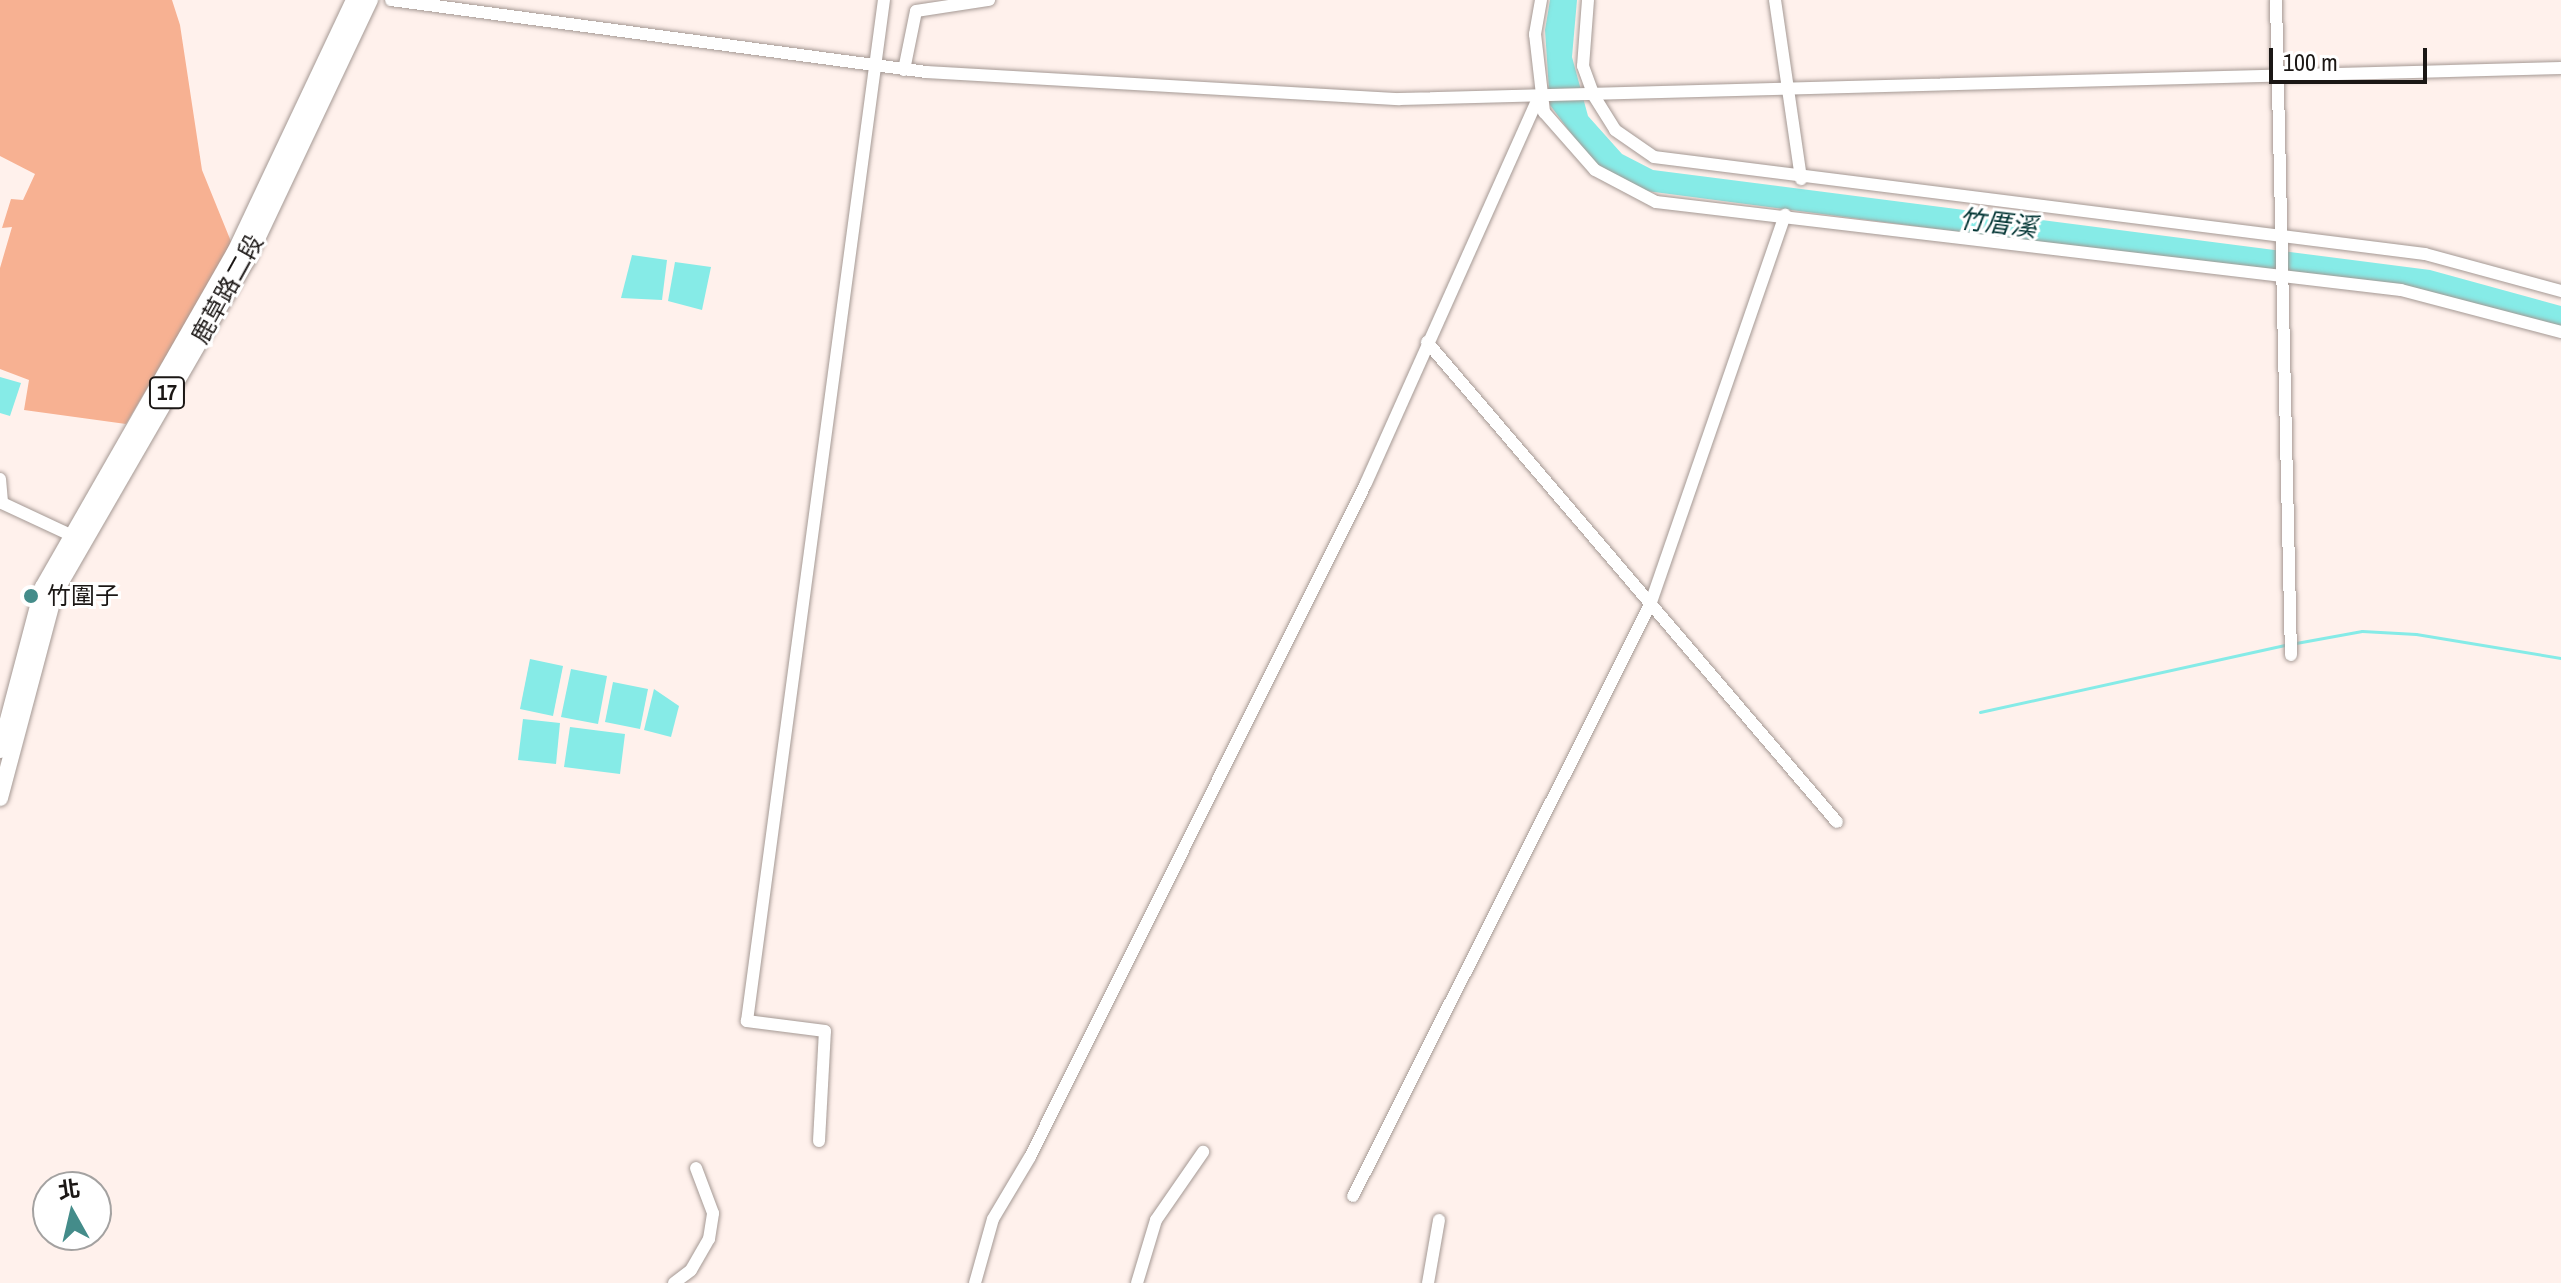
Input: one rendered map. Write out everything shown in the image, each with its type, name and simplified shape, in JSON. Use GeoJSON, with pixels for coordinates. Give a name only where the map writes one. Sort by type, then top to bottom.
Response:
{"type":"FeatureCollection","features":[{"type":"Feature","properties":{"kind":"main road","name":"鹿草路二段"},"geometry":{"type":"LineString","coordinates":[[0,798],[55,592],[76,537],[235,252],[354,0]]}},
{"type":"Feature","properties":{"kind":"main road","name":"鹿草路二段"},"geometry":{"type":"LineString","coordinates":[[0,750],[43,587],[247,260],[370,0]]}},
{"type":"Feature","properties":{"kind":"street"},"geometry":{"type":"LineString","coordinates":[[391,0],[528,14],[904,70],[1399,99],[1792,91],[2561,68]]}},
{"type":"Feature","properties":{"kind":"street"},"geometry":{"type":"LineString","coordinates":[[819,1141],[825,1031],[747,1021],[884,0]]}},
{"type":"Feature","properties":{"kind":"street"},"geometry":{"type":"LineString","coordinates":[[904,70],[916,11],[989,0]]}},
{"type":"Feature","properties":{"kind":"street"},"geometry":{"type":"LineString","coordinates":[[975,1283],[993,1219],[1030,1157],[1366,483],[1539,97],[1541,0]]}},
{"type":"Feature","properties":{"kind":"street"},"geometry":{"type":"LineString","coordinates":[[1588,0],[1583,66],[1594,96],[1615,130],[1654,157],[1801,179],[2279,233],[2425,254],[2561,291]]}},
{"type":"Feature","properties":{"kind":"street"},"geometry":{"type":"LineString","coordinates":[[1775,0],[1792,91],[1801,179]]}},
{"type":"Feature","properties":{"kind":"street"},"geometry":{"type":"LineString","coordinates":[[2276,0],[2291,655]]}},
{"type":"Feature","properties":{"kind":"street"},"geometry":{"type":"LineString","coordinates":[[1539,97],[1595,170],[1656,202],[2401,290],[2561,332]]}},
{"type":"Feature","properties":{"kind":"street"},"geometry":{"type":"LineString","coordinates":[[1353,1196],[1650,605],[1785,215]]}},
{"type":"Feature","properties":{"kind":"street"},"geometry":{"type":"LineString","coordinates":[[1427,342],[1837,822]]}},
{"type":"Feature","properties":{"kind":"street"},"geometry":{"type":"LineString","coordinates":[[0,479],[2,503],[76,537]]}},
{"type":"Feature","properties":{"kind":"street"},"geometry":{"type":"LineString","coordinates":[[1137,1283],[1156,1220],[1203,1152]]}},
{"type":"Feature","properties":{"kind":"street"},"geometry":{"type":"LineString","coordinates":[[674,1283],[691,1270],[709,1239],[713,1213],[696,1168]]}},
{"type":"Feature","properties":{"kind":"street"},"geometry":{"type":"LineString","coordinates":[[1428,1283],[1439,1220]]}},
{"type":"Feature","properties":{"kind":"shaded area"},"geometry":{"type":"Polygon","coordinates":[[[0,0],[172,0],[180,25],[202,170],[232,244],[126,424],[24,410],[29,380],[0,369],[0,268],[12,227],[2,228],[11,199],[23,200],[35,174],[0,156],[0,0]]]}},
{"type":"Feature","properties":{"kind":"water","name":"竹厝溪"},"geometry":{"type":"Polygon","coordinates":[[[1550,0],[1577,0],[1572,57],[1588,116],[1622,154],[1653,170],[2430,270],[2561,306],[2561,330],[2370,286],[1639,190],[1596,167],[1550,105],[1545,30],[1550,0]]]}},
{"type":"Feature","properties":{"kind":"water"},"geometry":{"type":"Polygon","coordinates":[[[632,255],[667,260],[662,300],[621,298],[632,255]]]}},
{"type":"Feature","properties":{"kind":"water"},"geometry":{"type":"Polygon","coordinates":[[[675,262],[711,267],[702,310],[668,301],[675,262]]]}},
{"type":"Feature","properties":{"kind":"water"},"geometry":{"type":"Polygon","coordinates":[[[0,377],[21,383],[10,416],[0,413],[0,377]]]}},
{"type":"Feature","properties":{"kind":"water"},"geometry":{"type":"Polygon","coordinates":[[[530,659],[563,666],[553,716],[520,709],[530,659]]]}},
{"type":"Feature","properties":{"kind":"water"},"geometry":{"type":"Polygon","coordinates":[[[571,669],[607,676],[598,724],[561,717],[571,669]]]}},
{"type":"Feature","properties":{"kind":"water"},"geometry":{"type":"Polygon","coordinates":[[[613,682],[648,689],[640,729],[605,722],[613,682]]]}},
{"type":"Feature","properties":{"kind":"water"},"geometry":{"type":"Polygon","coordinates":[[[654,689],[679,706],[671,737],[644,730],[654,689]]]}},
{"type":"Feature","properties":{"kind":"water"},"geometry":{"type":"Polygon","coordinates":[[[523,719],[560,723],[556,764],[518,760],[523,719]]]}},
{"type":"Feature","properties":{"kind":"water"},"geometry":{"type":"Polygon","coordinates":[[[570,727],[625,734],[620,774],[564,767],[570,727]]]}},
{"type":"Feature","properties":{"kind":"waterway"},"geometry":{"type":"LineString","coordinates":[[2296,643],[2362,631],[2416,634],[2561,658]]}},
{"type":"Feature","properties":{"kind":"waterway"},"geometry":{"type":"LineString","coordinates":[[1980,712],[2285,645]]}},
{"type":"Feature","properties":{"kind":"place","name":"竹圍子"},"geometry":{"type":"Point","coordinates":[31,596]}}]}
